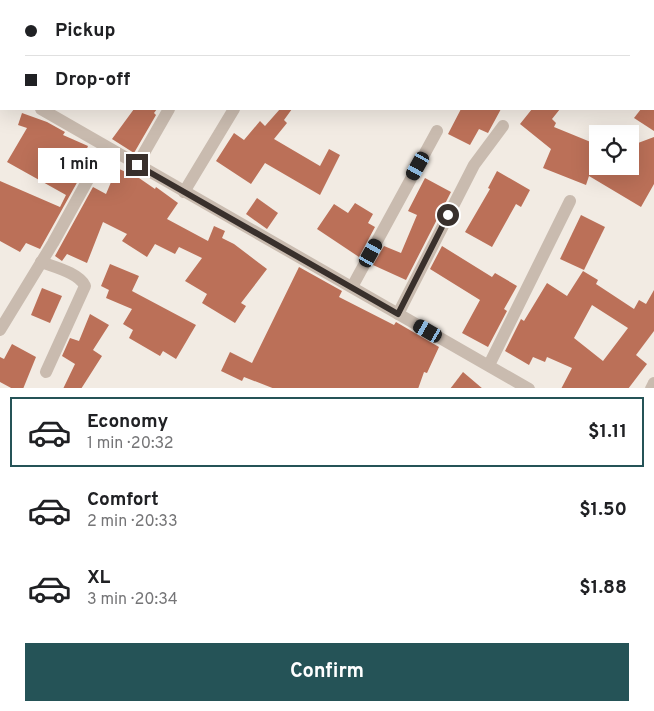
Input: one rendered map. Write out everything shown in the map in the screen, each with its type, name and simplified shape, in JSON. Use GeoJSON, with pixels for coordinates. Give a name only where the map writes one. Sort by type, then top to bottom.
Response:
{"type":"FeatureCollection","features":[{"type":"Feature","properties":{"kind":"street"},"geometry":{"type":"LineString","coordinates":[[43,110],[529,388]]}},
{"type":"Feature","properties":{"kind":"street"},"geometry":{"type":"LineString","coordinates":[[137,165],[168,110]]}},
{"type":"Feature","properties":{"kind":"street"},"geometry":{"type":"LineString","coordinates":[[184,192],[233,110]]}},
{"type":"Feature","properties":{"kind":"street"},"geometry":{"type":"LineString","coordinates":[[398,314],[474,165],[503,126]]}},
{"type":"Feature","properties":{"kind":"street"},"geometry":{"type":"LineString","coordinates":[[352,287],[437,131]]}},
{"type":"Feature","properties":{"kind":"street"},"geometry":{"type":"LineString","coordinates":[[0,330],[106,147]]}},
{"type":"Feature","properties":{"kind":"street"},"geometry":{"type":"LineString","coordinates":[[489,365],[570,201]]}},
{"type":"Feature","properties":{"kind":"street"},"geometry":{"type":"LineString","coordinates":[[41,262],[83,281],[85,286],[46,372]]}},
{"type":"Feature","properties":{"kind":"street"},"geometry":{"type":"LineString","coordinates":[[651,388],[654,383]]}},
{"type":"Feature","properties":{"kind":"building"},"geometry":{"type":"Polygon","coordinates":[[[133,110],[156,110],[154,113],[156,115],[134,153],[112,139],[133,110]]]}},
{"type":"Feature","properties":{"kind":"building"},"geometry":{"type":"Polygon","coordinates":[[[279,110],[291,110],[284,120],[287,123],[274,139],[320,166],[329,149],[340,155],[320,195],[265,163],[251,184],[216,161],[234,133],[244,140],[260,121],[265,126],[279,110]]]}},
{"type":"Feature","properties":{"kind":"building"},"geometry":{"type":"Polygon","coordinates":[[[460,110],[500,110],[488,133],[479,129],[470,145],[448,134],[460,110]]]}},
{"type":"Feature","properties":{"kind":"building"},"geometry":{"type":"Polygon","coordinates":[[[531,110],[559,110],[552,119],[556,123],[554,127],[589,141],[589,175],[639,175],[639,143],[654,137],[654,184],[641,207],[589,176],[586,185],[543,168],[551,149],[520,124],[531,110]]]}},
{"type":"Feature","properties":{"kind":"building"},"geometry":{"type":"Polygon","coordinates":[[[640,110],[654,110],[654,131],[634,118],[640,110]]]}},
{"type":"Feature","properties":{"kind":"building"},"geometry":{"type":"Polygon","coordinates":[[[22,113],[47,122],[65,132],[63,135],[88,146],[76,175],[79,179],[40,249],[26,243],[20,252],[0,241],[0,181],[60,207],[66,195],[7,162],[27,128],[18,125],[22,113]]]}},
{"type":"Feature","properties":{"kind":"building"},"geometry":{"type":"Polygon","coordinates":[[[117,168],[139,178],[155,189],[156,187],[178,203],[167,219],[208,241],[214,226],[225,231],[222,238],[234,244],[267,269],[241,303],[246,306],[235,323],[202,303],[207,294],[185,281],[202,258],[179,247],[175,254],[155,244],[147,257],[122,241],[127,234],[103,222],[87,263],[67,254],[62,261],[55,256],[93,187],[106,194],[117,168]]]}},
{"type":"Feature","properties":{"kind":"building"},"geometry":{"type":"Polygon","coordinates":[[[497,171],[530,190],[521,207],[516,204],[492,247],[465,232],[490,189],[488,188],[497,171]]]}},
{"type":"Feature","properties":{"kind":"building"},"geometry":{"type":"Polygon","coordinates":[[[425,178],[451,192],[406,280],[373,265],[384,246],[401,253],[417,215],[408,211],[425,178]]]}},
{"type":"Feature","properties":{"kind":"building"},"geometry":{"type":"Polygon","coordinates":[[[257,198],[278,213],[267,229],[246,214],[257,198]]]}},
{"type":"Feature","properties":{"kind":"building"},"geometry":{"type":"Polygon","coordinates":[[[355,203],[373,214],[368,223],[375,227],[359,257],[317,229],[334,204],[348,213],[355,203]]]}},
{"type":"Feature","properties":{"kind":"building"},"geometry":{"type":"Polygon","coordinates":[[[581,215],[605,227],[584,270],[560,259],[581,215]]]}},
{"type":"Feature","properties":{"kind":"building"},"geometry":{"type":"Polygon","coordinates":[[[442,246],[492,277],[495,273],[517,286],[504,309],[507,311],[488,347],[462,333],[480,300],[430,269],[442,246]]]}},
{"type":"Feature","properties":{"kind":"building"},"geometry":{"type":"Polygon","coordinates":[[[110,264],[139,276],[132,291],[196,325],[176,359],[163,351],[160,356],[129,338],[133,330],[123,324],[132,309],[106,298],[109,290],[101,286],[110,264]]]}},
{"type":"Feature","properties":{"kind":"building"},"geometry":{"type":"Polygon","coordinates":[[[299,267],[342,291],[339,297],[394,325],[396,322],[439,347],[427,373],[424,372],[418,388],[272,388],[244,377],[242,381],[221,371],[230,352],[252,363],[299,267]]]}},
{"type":"Feature","properties":{"kind":"building"},"geometry":{"type":"Polygon","coordinates":[[[583,271],[598,280],[596,284],[634,309],[639,300],[646,304],[654,290],[654,331],[636,355],[647,364],[629,388],[562,388],[572,368],[547,357],[545,362],[533,357],[529,365],[505,351],[521,319],[524,321],[547,283],[567,296],[583,271]],[[592,305],[574,338],[603,361],[628,328],[592,305]]]}},
{"type":"Feature","properties":{"kind":"building"},"geometry":{"type":"Polygon","coordinates":[[[42,288],[62,296],[50,323],[31,315],[42,288]]]}},
{"type":"Feature","properties":{"kind":"building"},"geometry":{"type":"Polygon","coordinates":[[[90,314],[109,325],[93,350],[102,356],[82,388],[63,388],[75,364],[62,356],[70,338],[79,341],[90,314]]]}},
{"type":"Feature","properties":{"kind":"building"},"geometry":{"type":"Polygon","coordinates":[[[12,344],[36,357],[23,388],[11,388],[0,382],[0,357],[4,359],[12,344]]]}},
{"type":"Feature","properties":{"kind":"building"},"geometry":{"type":"Polygon","coordinates":[[[463,372],[482,388],[451,388],[463,372]]]}},
{"type":"Feature","properties":{"kind":"route"},"geometry":{"type":"LineString","coordinates":[[137,165],[398,314],[448,215]]}}]}
